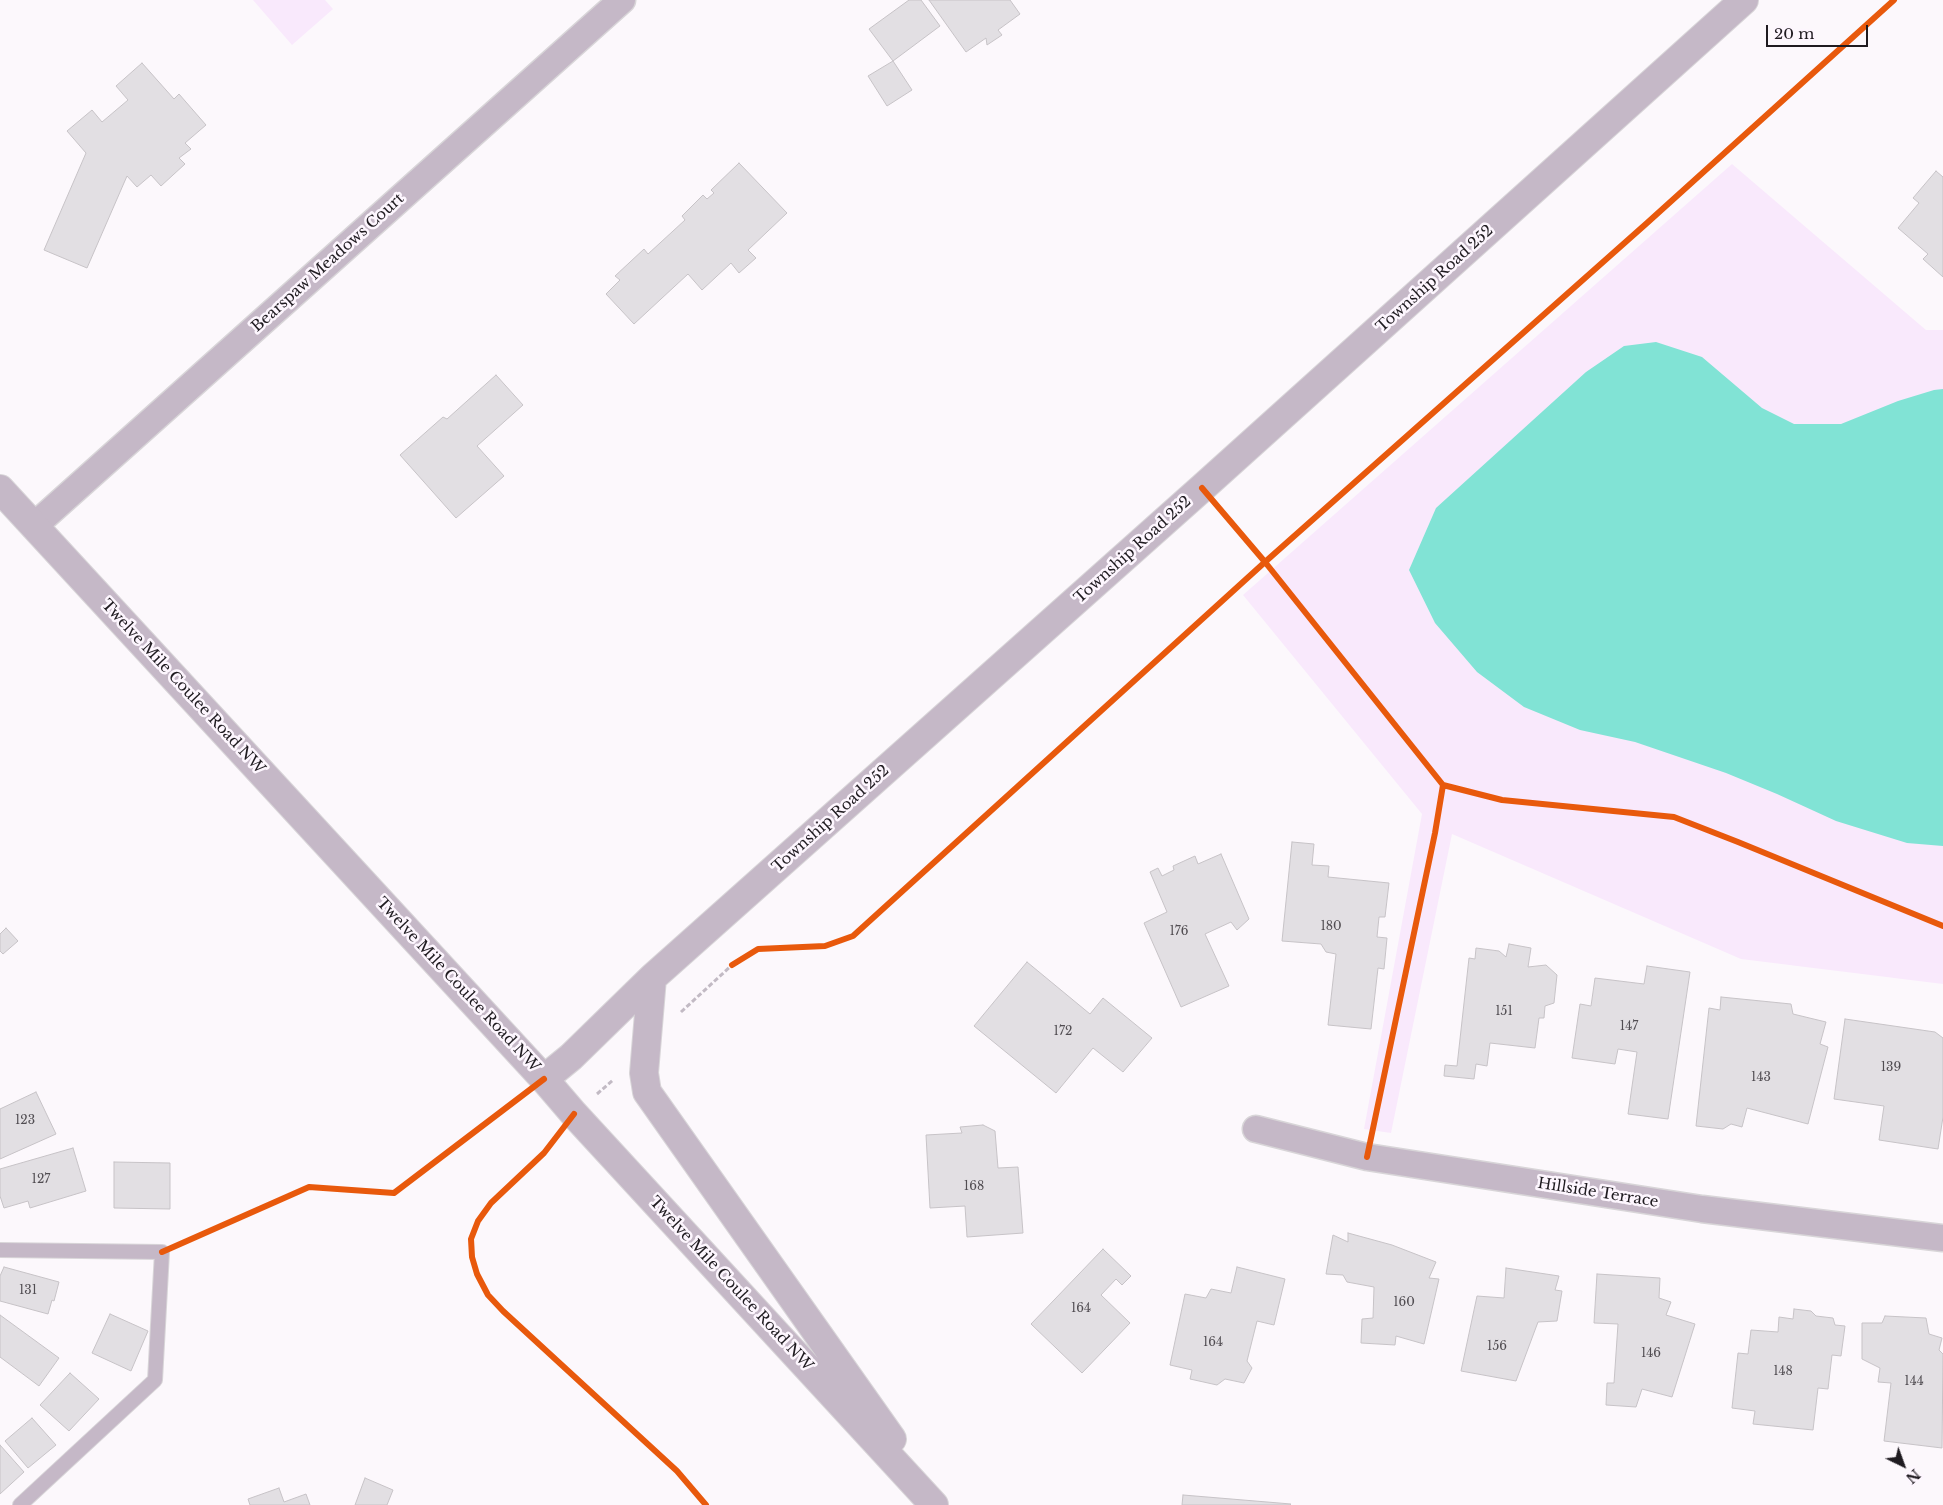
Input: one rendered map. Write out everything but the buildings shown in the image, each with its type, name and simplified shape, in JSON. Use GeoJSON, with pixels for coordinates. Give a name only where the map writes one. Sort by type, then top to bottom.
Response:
{"type":"FeatureCollection","features":[{"type":"Feature","properties":{"kind":"street","name":"Bearspaw Meadows Court"},"geometry":{"type":"LineString","coordinates":[[34,526],[622,0]]}},
{"type":"Feature","properties":{"kind":"street","name":"Township Road 252"},"geometry":{"type":"LineString","coordinates":[[544,1079],[571,1057],[652,978],[1195,495],[1744,0]]}},
{"type":"Feature","properties":{"kind":"street","name":"Twelve Mile Coulee Road NW"},"geometry":{"type":"LineString","coordinates":[[0,489],[934,1505]]}},
{"type":"Feature","properties":{"kind":"street"},"geometry":{"type":"LineString","coordinates":[[652,978],[644,1073],[647,1092],[940,1505]]}},
{"type":"Feature","properties":{"kind":"street","name":"Hillside Terrace"},"geometry":{"type":"LineString","coordinates":[[1256,1129],[1367,1157],[1702,1209],[1943,1238]]}},
{"type":"Feature","properties":{"kind":"lane"},"geometry":{"type":"LineString","coordinates":[[0,1250],[162,1252],[155,1380],[20,1505]]}},
{"type":"Feature","properties":{"kind":"path"},"geometry":{"type":"LineString","coordinates":[[732,965],[738,961]]}},
{"type":"Feature","properties":{"kind":"shaded area"},"geometry":{"type":"Polygon","coordinates":[[[253,0],[325,0],[333,9],[292,45],[253,0]]]}},
{"type":"Feature","properties":{"kind":"shaded area"},"geometry":{"type":"Polygon","coordinates":[[[1732,164],[1926,330],[1943,330],[1943,984],[1741,959],[1452,834],[1391,1133],[1364,1129],[1422,814],[1243,595],[1732,164]]]}},
{"type":"Feature","properties":{"kind":"shaded area"},"geometry":{"type":"Polygon","coordinates":[[[1656,342],[1702,357],[1762,408],[1794,424],[1841,424],[1898,401],[1943,389],[1943,846],[1907,843],[1836,821],[1726,773],[1635,742],[1580,730],[1524,707],[1477,672],[1435,623],[1409,570],[1436,508],[1586,372],[1624,346],[1656,342]]]}},
{"type":"Feature","properties":{"kind":"cycle path"},"geometry":{"type":"LineString","coordinates":[[732,965],[758,949],[825,946],[853,936],[1265,562],[1647,223],[1894,0]]}},
{"type":"Feature","properties":{"kind":"cycle path"},"geometry":{"type":"LineString","coordinates":[[1202,488],[1265,562],[1443,785],[1502,800],[1674,817],[1943,926]]}},
{"type":"Feature","properties":{"kind":"cycle path"},"geometry":{"type":"LineString","coordinates":[[1367,1157],[1435,833],[1443,785]]}},
{"type":"Feature","properties":{"kind":"cycle path"},"geometry":{"type":"LineString","coordinates":[[162,1252],[309,1187],[394,1193],[544,1079]]}},
{"type":"Feature","properties":{"kind":"cycle path"},"geometry":{"type":"LineString","coordinates":[[574,1114],[544,1153],[491,1203],[478,1221],[471,1239],[472,1257],[477,1274],[488,1295],[503,1311],[677,1471],[706,1505]]}}]}
